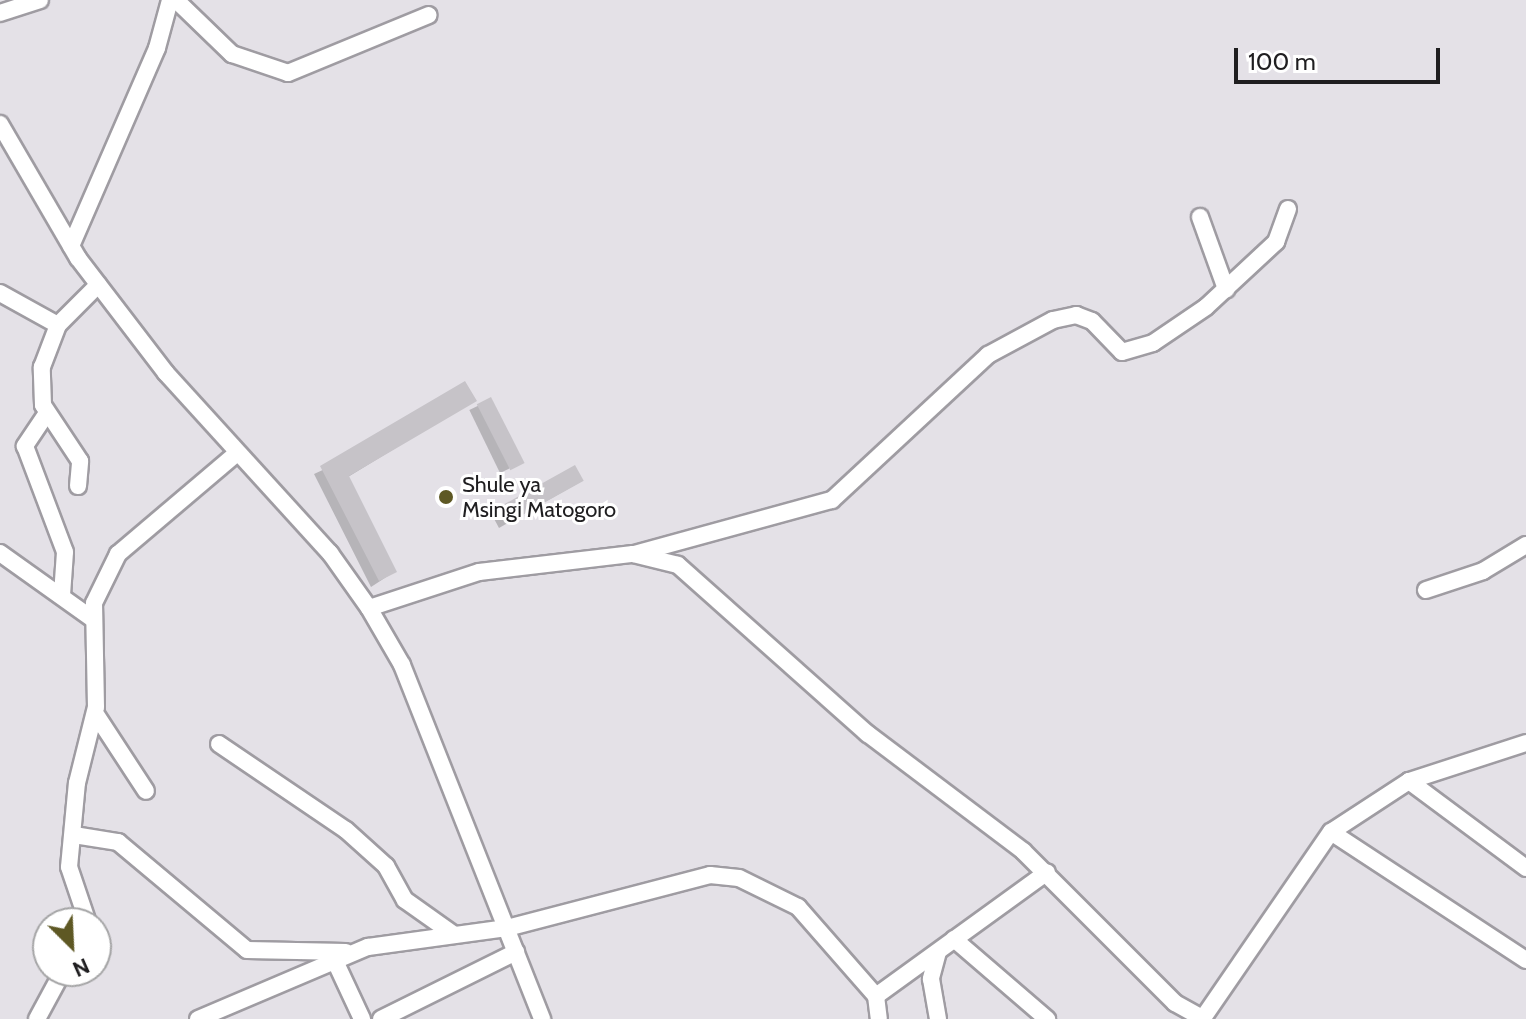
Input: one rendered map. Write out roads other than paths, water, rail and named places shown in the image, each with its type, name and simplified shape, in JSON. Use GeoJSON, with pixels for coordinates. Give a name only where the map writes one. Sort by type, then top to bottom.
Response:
{"type":"FeatureCollection","features":[{"type":"Feature","properties":{"kind":"street"},"geometry":{"type":"LineString","coordinates":[[0,13],[40,0]]}},
{"type":"Feature","properties":{"kind":"street"},"geometry":{"type":"LineString","coordinates":[[71,246],[173,0],[232,54],[288,73],[429,15]]}},
{"type":"Feature","properties":{"kind":"street"},"geometry":{"type":"LineString","coordinates":[[0,124],[71,246],[98,285],[237,453],[330,553],[369,608],[402,665],[542,1019]]}},
{"type":"Feature","properties":{"kind":"street"},"geometry":{"type":"LineString","coordinates":[[369,608],[451,577],[633,554],[832,500],[988,355],[1053,320],[1076,315],[1122,352],[1136,351],[1226,289],[1276,242],[1288,209]]}},
{"type":"Feature","properties":{"kind":"street"},"geometry":{"type":"LineString","coordinates":[[1200,217],[1226,289]]}},
{"type":"Feature","properties":{"kind":"street"},"geometry":{"type":"LineString","coordinates":[[78,486],[80,461],[47,413],[42,367],[58,325],[98,285]]}},
{"type":"Feature","properties":{"kind":"street"},"geometry":{"type":"LineString","coordinates":[[0,293],[58,325]]}},
{"type":"Feature","properties":{"kind":"street"},"geometry":{"type":"LineString","coordinates":[[47,413],[25,446],[65,552],[62,595]]}},
{"type":"Feature","properties":{"kind":"street"},"geometry":{"type":"LineString","coordinates":[[82,907],[69,876],[77,783],[95,713],[91,618],[118,554],[237,453]]}},
{"type":"Feature","properties":{"kind":"street"},"geometry":{"type":"LineString","coordinates":[[1426,590],[1483,571],[1526,545]]}},
{"type":"Feature","properties":{"kind":"street"},"geometry":{"type":"LineString","coordinates":[[0,553],[91,618]]}},
{"type":"Feature","properties":{"kind":"street"},"geometry":{"type":"LineString","coordinates":[[633,554],[678,565],[705,585],[868,734],[1047,872],[1175,1003],[1204,1019],[1331,832],[1409,781],[1526,743]]}},
{"type":"Feature","properties":{"kind":"street"},"geometry":{"type":"LineString","coordinates":[[95,713],[146,791]]}},
{"type":"Feature","properties":{"kind":"street"},"geometry":{"type":"LineString","coordinates":[[219,744],[346,830],[386,866],[405,900],[453,934]]}},
{"type":"Feature","properties":{"kind":"street"},"geometry":{"type":"LineString","coordinates":[[1409,781],[1526,868]]}},
{"type":"Feature","properties":{"kind":"street"},"geometry":{"type":"LineString","coordinates":[[1331,832],[1526,960]]}},
{"type":"Feature","properties":{"kind":"street"},"geometry":{"type":"LineString","coordinates":[[74,835],[118,842],[247,950],[351,952],[507,928],[648,887],[739,878],[798,907],[876,996],[879,1019]]}},
{"type":"Feature","properties":{"kind":"street"},"geometry":{"type":"LineString","coordinates":[[876,996],[1047,872]]}},
{"type":"Feature","properties":{"kind":"street"},"geometry":{"type":"LineString","coordinates":[[954,939],[1047,1019]]}},
{"type":"Feature","properties":{"kind":"street"},"geometry":{"type":"LineString","coordinates":[[198,1019],[351,952]]}},
{"type":"Feature","properties":{"kind":"street"},"geometry":{"type":"LineString","coordinates":[[381,1019],[516,952]]}},
{"type":"Feature","properties":{"kind":"street"},"geometry":{"type":"LineString","coordinates":[[937,1018],[931,979],[938,952]]}},
{"type":"Feature","properties":{"kind":"street"},"geometry":{"type":"LineString","coordinates":[[335,961],[362,1019]]}},
{"type":"Feature","properties":{"kind":"street"},"geometry":{"type":"LineString","coordinates":[[37,1019],[54,987]]}},
{"type":"Feature","properties":{"kind":"place","name":"Shule ya Msingi Matogoro"},"geometry":{"type":"Point","coordinates":[446,497]}}]}
